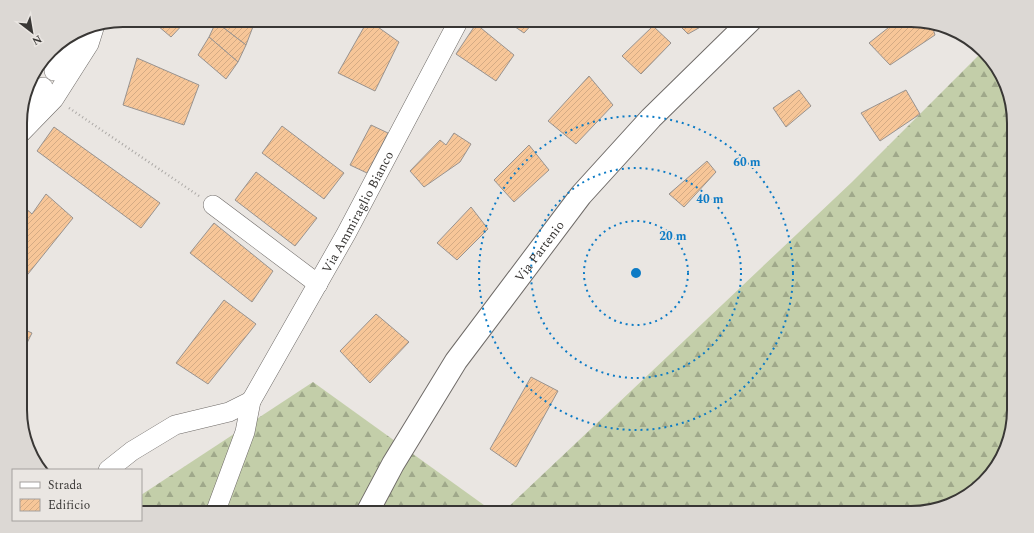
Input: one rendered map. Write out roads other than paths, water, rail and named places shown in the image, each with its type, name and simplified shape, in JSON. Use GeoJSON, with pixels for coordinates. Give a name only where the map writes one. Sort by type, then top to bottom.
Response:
{"type":"FeatureCollection","features":[{"type":"Feature","properties":{"kind":"main road","name":"Via Partenio"},"geometry":{"type":"LineString","coordinates":[[371,506],[393,464],[456,361],[581,194],[652,118],[744,27]]}},
{"type":"Feature","properties":{"kind":"street","name":"Via Ammiraglio Bianco"},"geometry":{"type":"LineString","coordinates":[[218,506],[245,432],[251,402],[346,234],[455,27]]}},
{"type":"Feature","properties":{"kind":"street"},"geometry":{"type":"LineString","coordinates":[[27,117],[89,44],[93,32]]}},
{"type":"Feature","properties":{"kind":"street"},"geometry":{"type":"LineString","coordinates":[[54,71],[78,39]]}},
{"type":"Feature","properties":{"kind":"street"},"geometry":{"type":"LineString","coordinates":[[27,124],[49,93]]}},
{"type":"Feature","properties":{"kind":"street"},"geometry":{"type":"LineString","coordinates":[[213,205],[318,284]]}},
{"type":"Feature","properties":{"kind":"street"},"geometry":{"type":"LineString","coordinates":[[109,469],[132,451],[175,425],[230,412],[251,402]]}},
{"type":"Feature","properties":{"kind":"street"},"geometry":{"type":"LineString","coordinates":[[230,412],[245,432]]}}]}
